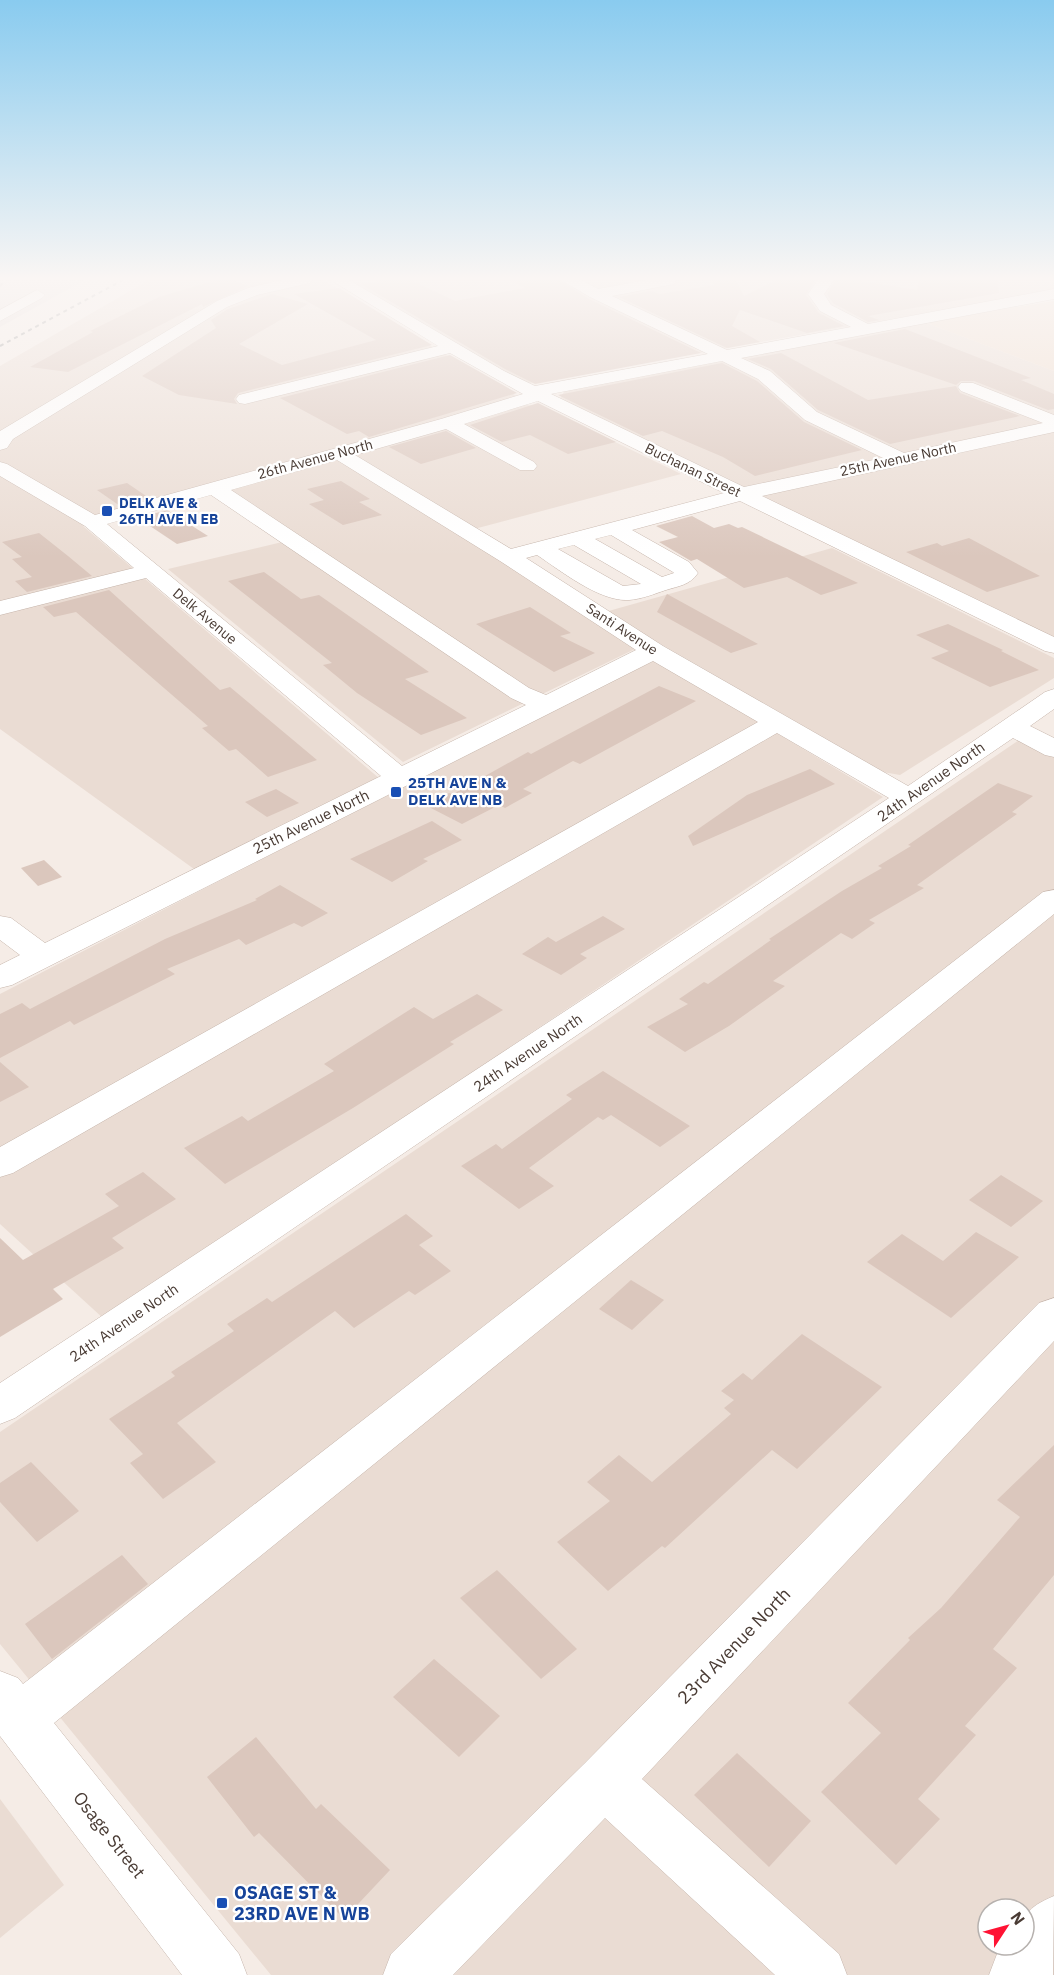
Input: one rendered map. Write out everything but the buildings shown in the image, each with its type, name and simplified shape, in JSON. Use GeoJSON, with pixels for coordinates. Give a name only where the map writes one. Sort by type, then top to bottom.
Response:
{"type":"FeatureCollection","features":[{"type":"Feature","properties":{"kind":"street"},"geometry":{"type":"LineString","coordinates":[[0,444],[6,435],[110,372]]}},
{"type":"Feature","properties":{"kind":"street"},"geometry":{"type":"LineString","coordinates":[[245,399],[354,372]]}},
{"type":"Feature","properties":{"kind":"street","name":"Buchanan Street"},"geometry":{"type":"LineString","coordinates":[[493,372],[830,537],[1043,632],[1054,646]]}},
{"type":"Feature","properties":{"kind":"street","name":"26th Avenue North"},"geometry":{"type":"LineString","coordinates":[[92,522],[448,423],[535,393],[638,372]]}},
{"type":"Feature","properties":{"kind":"street"},"geometry":{"type":"LineString","coordinates":[[759,372],[811,416],[899,458]]}},
{"type":"Feature","properties":{"kind":"street"},"geometry":{"type":"LineString","coordinates":[[967,387],[1054,421]]}},
{"type":"Feature","properties":{"kind":"street"},"geometry":{"type":"LineString","coordinates":[[448,423],[527,466]]}},
{"type":"Feature","properties":{"kind":"street","name":"25th Avenue North"},"geometry":{"type":"LineString","coordinates":[[507,556],[742,494],[1054,426]]}},
{"type":"Feature","properties":{"kind":"street","name":"Santi Avenue"},"geometry":{"type":"LineString","coordinates":[[339,453],[507,556],[654,651],[909,798]]}},
{"type":"Feature","properties":{"kind":"street","name":"Delk Avenue"},"geometry":{"type":"LineString","coordinates":[[0,468],[92,522],[400,778]]}},
{"type":"Feature","properties":{"kind":"street"},"geometry":{"type":"LineString","coordinates":[[213,487],[520,693],[545,704]]}},
{"type":"Feature","properties":{"kind":"street"},"geometry":{"type":"LineString","coordinates":[[614,528],[681,567],[687,573],[680,579],[632,593],[623,593],[609,588],[545,547],[529,533],[531,530],[676,493],[693,494],[738,517]]}},
{"type":"Feature","properties":{"kind":"street"},"geometry":{"type":"LineString","coordinates":[[799,544],[830,537]]}},
{"type":"Feature","properties":{"kind":"street"},"geometry":{"type":"LineString","coordinates":[[577,538],[660,585]]}},
{"type":"Feature","properties":{"kind":"street"},"geometry":{"type":"LineString","coordinates":[[0,608],[151,570]]}},
{"type":"Feature","properties":{"kind":"street","name":"25th Avenue North"},"geometry":{"type":"LineString","coordinates":[[0,978],[654,651]]}},
{"type":"Feature","properties":{"kind":"street","name":"24th Avenue North"},"geometry":{"type":"LineString","coordinates":[[0,1406],[909,798],[1054,697]]}},
{"type":"Feature","properties":{"kind":"street"},"geometry":{"type":"LineString","coordinates":[[0,1164],[777,722]]}},
{"type":"Feature","properties":{"kind":"street"},"geometry":{"type":"LineString","coordinates":[[1011,726],[1054,749]]}},
{"type":"Feature","properties":{"kind":"street"},"geometry":{"type":"LineString","coordinates":[[10,1707],[1054,899]]}},
{"type":"Feature","properties":{"kind":"street"},"geometry":{"type":"LineString","coordinates":[[0,925],[41,956]]}},
{"type":"Feature","properties":{"kind":"street","name":"23rd Avenue North"},"geometry":{"type":"LineString","coordinates":[[412,1975],[604,1781],[1054,1314]]}},
{"type":"Feature","properties":{"kind":"street","name":"Osage Street"},"geometry":{"type":"LineString","coordinates":[[10,1707],[218,1975]]}},
{"type":"Feature","properties":{"kind":"street"},"geometry":{"type":"LineString","coordinates":[[604,1781],[818,1975]]}},
{"type":"Feature","properties":{"kind":"street"},"geometry":{"type":"LineString","coordinates":[[1018,1975],[1054,1925]]}},
{"type":"Feature","properties":{"kind":"shaded area"},"geometry":{"type":"Polygon","coordinates":[[[0,372],[474,372],[522,399],[383,437],[83,526],[380,779],[194,869],[0,729],[0,372]]]}},
{"type":"Feature","properties":{"kind":"shaded area"},"geometry":{"type":"Polygon","coordinates":[[[506,372],[591,372],[530,383],[523,382],[506,372]]]}},
{"type":"Feature","properties":{"kind":"shaded area"},"geometry":{"type":"Polygon","coordinates":[[[659,372],[1054,372],[1054,640],[559,400],[565,390],[659,372]]]}},
{"type":"Feature","properties":{"kind":"shaded area"},"geometry":{"type":"Polygon","coordinates":[[[525,405],[541,406],[681,474],[459,533],[637,648],[403,762],[168,569],[299,538],[227,489],[525,405]]]}},
{"type":"Feature","properties":{"kind":"shaded area"},"geometry":{"type":"Polygon","coordinates":[[[832,548],[1054,658],[1054,678],[900,775],[883,772],[605,612],[832,548]]]}},
{"type":"Feature","properties":{"kind":"shaded area"},"geometry":{"type":"Polygon","coordinates":[[[652,658],[883,797],[104,1319],[0,1224],[0,994],[652,658]]]}},
{"type":"Feature","properties":{"kind":"shaded area"},"geometry":{"type":"Polygon","coordinates":[[[1025,736],[1054,752],[1054,1975],[271,1975],[0,1644],[0,1432],[1025,736]]]}},
{"type":"Feature","properties":{"kind":"shaded area"},"geometry":{"type":"Polygon","coordinates":[[[0,1799],[64,1885],[0,1938],[0,1799]]]}},
{"type":"Feature","properties":{"kind":"place","name":"DELK AVE & 26TH AVE N EB"},"geometry":{"type":"Point","coordinates":[107,511]}},
{"type":"Feature","properties":{"kind":"place","name":"25TH AVE N & DELK AVE NB"},"geometry":{"type":"Point","coordinates":[396,792]}},
{"type":"Feature","properties":{"kind":"place","name":"OSAGE ST & 23RD AVE N WB"},"geometry":{"type":"Point","coordinates":[222,1903]}}]}
